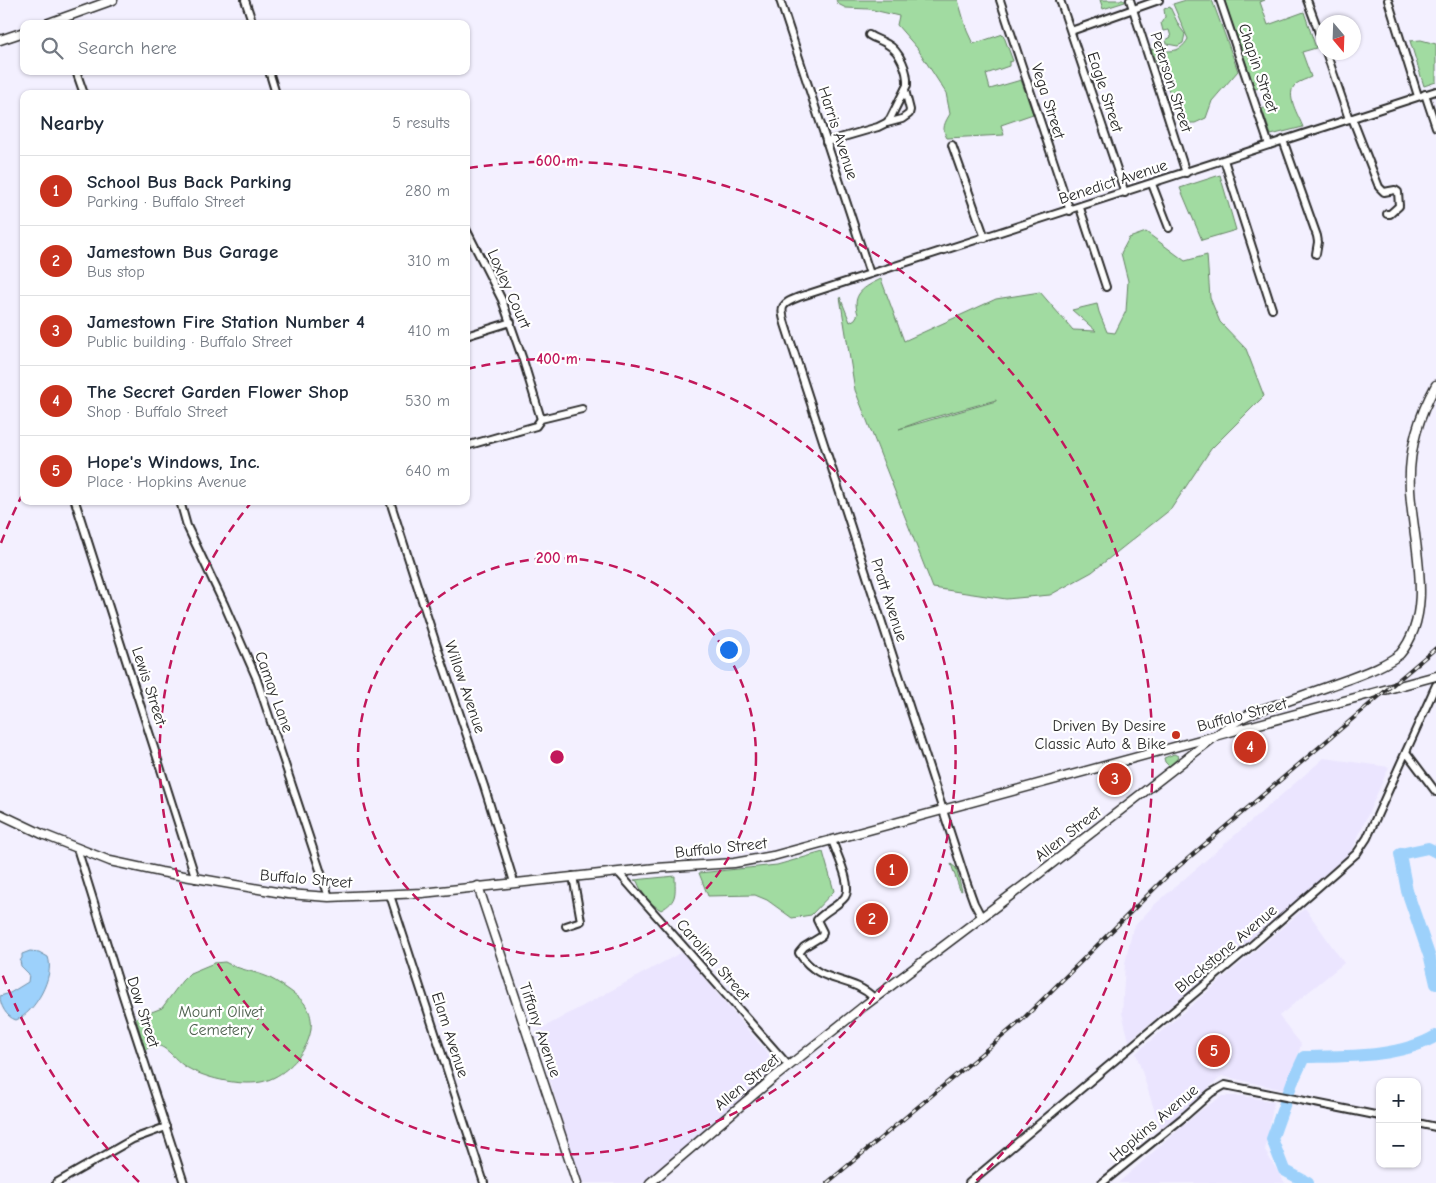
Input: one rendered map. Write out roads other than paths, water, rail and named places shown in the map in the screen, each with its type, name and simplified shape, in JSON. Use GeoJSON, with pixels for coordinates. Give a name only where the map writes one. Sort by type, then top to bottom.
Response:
{"type":"FeatureCollection","features":[{"type":"Feature","properties":{"kind":"street"},"geometry":{"type":"LineString","coordinates":[[64,20],[113,0]]}},
{"type":"Feature","properties":{"kind":"street"},"geometry":{"type":"LineString","coordinates":[[245,0],[252,20]]}},
{"type":"Feature","properties":{"kind":"street","name":"Harris Avenue"},"geometry":{"type":"LineString","coordinates":[[780,0],[870,274]]}},
{"type":"Feature","properties":{"kind":"street","name":"Vega Street"},"geometry":{"type":"LineString","coordinates":[[1000,0],[1070,211]]}},
{"type":"Feature","properties":{"kind":"street","name":"Eagle Street"},"geometry":{"type":"LineString","coordinates":[[1060,0],[1125,193]]}},
{"type":"Feature","properties":{"kind":"street","name":"Peterson Street"},"geometry":{"type":"LineString","coordinates":[[1130,0],[1186,173]]}},
{"type":"Feature","properties":{"kind":"street"},"geometry":{"type":"LineString","coordinates":[[1070,31],[1159,0]]}},
{"type":"Feature","properties":{"kind":"street","name":"Chapin Street"},"geometry":{"type":"LineString","coordinates":[[1220,0],[1269,145]]}},
{"type":"Feature","properties":{"kind":"street"},"geometry":{"type":"LineString","coordinates":[[1307,0],[1316,24]]}},
{"type":"Feature","properties":{"kind":"street"},"geometry":{"type":"LineString","coordinates":[[1388,0],[1422,95],[1436,127]]}},
{"type":"Feature","properties":{"kind":"street"},"geometry":{"type":"LineString","coordinates":[[0,40],[20,33]]}},
{"type":"Feature","properties":{"kind":"street"},"geometry":{"type":"LineString","coordinates":[[869,35],[887,44],[900,57],[908,81],[890,119],[886,123]]}},
{"type":"Feature","properties":{"kind":"street"},"geometry":{"type":"LineString","coordinates":[[1329,60],[1378,187],[1384,192],[1395,190],[1398,192],[1399,206],[1390,214],[1387,214]]}},
{"type":"Feature","properties":{"kind":"street"},"geometry":{"type":"LineString","coordinates":[[77,75],[83,90]]}},
{"type":"Feature","properties":{"kind":"street"},"geometry":{"type":"LineString","coordinates":[[270,75],[275,90]]}},
{"type":"Feature","properties":{"kind":"street"},"geometry":{"type":"LineString","coordinates":[[826,142],[902,119],[909,114],[910,110],[905,90]]}},
{"type":"Feature","properties":{"kind":"street","name":"Benedict Avenue"},"geometry":{"type":"LineString","coordinates":[[799,297],[1080,208],[1436,91]]}},
{"type":"Feature","properties":{"kind":"street"},"geometry":{"type":"LineString","coordinates":[[1283,140],[1317,236],[1316,254]]}},
{"type":"Feature","properties":{"kind":"street"},"geometry":{"type":"LineString","coordinates":[[952,144],[985,238]]}},
{"type":"Feature","properties":{"kind":"street"},"geometry":{"type":"LineString","coordinates":[[1224,160],[1272,309]]}},
{"type":"Feature","properties":{"kind":"street"},"geometry":{"type":"LineString","coordinates":[[1152,184],[1168,228]]}},
{"type":"Feature","properties":{"kind":"street"},"geometry":{"type":"LineString","coordinates":[[1080,208],[1106,287]]}},
{"type":"Feature","properties":{"kind":"street","name":"Loxley Court"},"geometry":{"type":"LineString","coordinates":[[470,237],[502,300],[541,419]]}},
{"type":"Feature","properties":{"kind":"street","name":"Pratt Avenue"},"geometry":{"type":"LineString","coordinates":[[799,297],[783,305],[784,322],[943,810],[974,903],[982,918]]}},
{"type":"Feature","properties":{"kind":"street"},"geometry":{"type":"LineString","coordinates":[[470,335],[510,322]]}},
{"type":"Feature","properties":{"kind":"street"},"geometry":{"type":"LineString","coordinates":[[1429,588],[1411,502],[1410,470],[1413,444],[1421,416],[1436,385]]}},
{"type":"Feature","properties":{"kind":"street"},"geometry":{"type":"LineString","coordinates":[[470,445],[536,426],[541,419],[582,409]]}},
{"type":"Feature","properties":{"kind":"street","name":"Lewis Street"},"geometry":{"type":"LineString","coordinates":[[76,505],[196,879]]}},
{"type":"Feature","properties":{"kind":"street","name":"Camay Lane"},"geometry":{"type":"LineString","coordinates":[[181,505],[187,526],[256,677],[328,897]]}},
{"type":"Feature","properties":{"kind":"street","name":"Willow Avenue"},"geometry":{"type":"LineString","coordinates":[[391,505],[514,882]]}},
{"type":"Feature","properties":{"kind":"street","name":"Allen Street"},"geometry":{"type":"LineString","coordinates":[[650,1183],[788,1066],[874,998],[982,918],[1226,728],[1252,714],[1373,670],[1399,655],[1410,645],[1418,635],[1426,619]]}},
{"type":"Feature","properties":{"kind":"street","name":"Buffalo Street"},"geometry":{"type":"LineString","coordinates":[[0,814],[110,861],[196,879],[288,894],[328,897],[390,895],[572,876],[746,861],[773,856],[1214,738],[1436,676]]}},
{"type":"Feature","properties":{"kind":"street","name":"Blackstone Avenue"},"geometry":{"type":"LineString","coordinates":[[969,1183],[1224,969],[1361,849],[1436,685]]}},
{"type":"Feature","properties":{"kind":"street"},"geometry":{"type":"LineString","coordinates":[[1252,714],[1250,718],[1252,723],[1257,726]]}},
{"type":"Feature","properties":{"kind":"street"},"geometry":{"type":"LineString","coordinates":[[1406,752],[1436,792]]}},
{"type":"Feature","properties":{"kind":"street"},"geometry":{"type":"LineString","coordinates":[[832,840],[841,867],[847,877],[846,893],[843,898],[817,920],[822,936],[804,946],[799,953],[811,967],[823,976],[858,987],[874,998]]}},
{"type":"Feature","properties":{"kind":"street","name":"Dow Street"},"geometry":{"type":"LineString","coordinates":[[77,848],[184,1183]]}},
{"type":"Feature","properties":{"kind":"street","name":"Carolina Street"},"geometry":{"type":"LineString","coordinates":[[618,872],[788,1066]]}},
{"type":"Feature","properties":{"kind":"street"},"geometry":{"type":"LineString","coordinates":[[566,926],[581,921],[572,876]]}},
{"type":"Feature","properties":{"kind":"street","name":"Tiffany Avenue"},"geometry":{"type":"LineString","coordinates":[[478,886],[577,1183]]}},
{"type":"Feature","properties":{"kind":"street","name":"Elam Avenue"},"geometry":{"type":"LineString","coordinates":[[390,895],[484,1183]]}},
{"type":"Feature","properties":{"kind":"street","name":"Hopkins Avenue"},"geometry":{"type":"LineString","coordinates":[[1102,1183],[1220,1087],[1225,1085],[1376,1115]]}},
{"type":"Feature","properties":{"kind":"street"},"geometry":{"type":"LineString","coordinates":[[1421,1124],[1436,1127]]}},
{"type":"Feature","properties":{"kind":"street"},"geometry":{"type":"LineString","coordinates":[[56,1183],[133,1139],[166,1127]]}},
{"type":"Feature","properties":{"kind":"water"},"geometry":{"type":"Polygon","coordinates":[[[30,951],[39,952],[48,957],[49,974],[42,993],[36,1002],[30,1010],[16,1020],[4,1010],[0,996],[10,993],[28,982],[29,974],[21,966],[20,961],[22,954],[30,951]]]}},
{"type":"Feature","properties":{"kind":"waterway"},"geometry":{"type":"LineString","coordinates":[[1436,852],[1428,848],[1400,854],[1407,891],[1430,958],[1436,984]]}},
{"type":"Feature","properties":{"kind":"waterway"},"geometry":{"type":"LineString","coordinates":[[1308,1183],[1284,1170],[1272,1139],[1292,1083],[1304,1057],[1354,1056],[1389,1052],[1421,1043],[1436,1036]]}},
{"type":"Feature","properties":{"kind":"railway"},"geometry":{"type":"LineString","coordinates":[[827,1183],[1023,1019],[1165,878],[1436,648]]}},
{"type":"Feature","properties":{"kind":"place","name":"Driven By Desire Classic Auto & Bike"},"geometry":{"type":"Point","coordinates":[1176,735]}},
{"type":"Feature","properties":{"kind":"place","name":"The Secret Garden Flower Shop"},"geometry":{"type":"Point","coordinates":[1250,747]}},
{"type":"Feature","properties":{"kind":"place","name":"Jamestown Fire Station Number 4"},"geometry":{"type":"Point","coordinates":[1115,779]}},
{"type":"Feature","properties":{"kind":"place","name":"School Bus Back Parking"},"geometry":{"type":"Point","coordinates":[892,870]}},
{"type":"Feature","properties":{"kind":"place","name":"Jamestown Bus Garage"},"geometry":{"type":"Point","coordinates":[872,919]}},
{"type":"Feature","properties":{"kind":"place","name":"Hope's Windows, Inc."},"geometry":{"type":"Point","coordinates":[1214,1051]}},
{"type":"Feature","properties":{"kind":"park label","name":"Mount Olivet Cemetery"},"geometry":{"type":"Point","coordinates":[221,1021]}}]}
